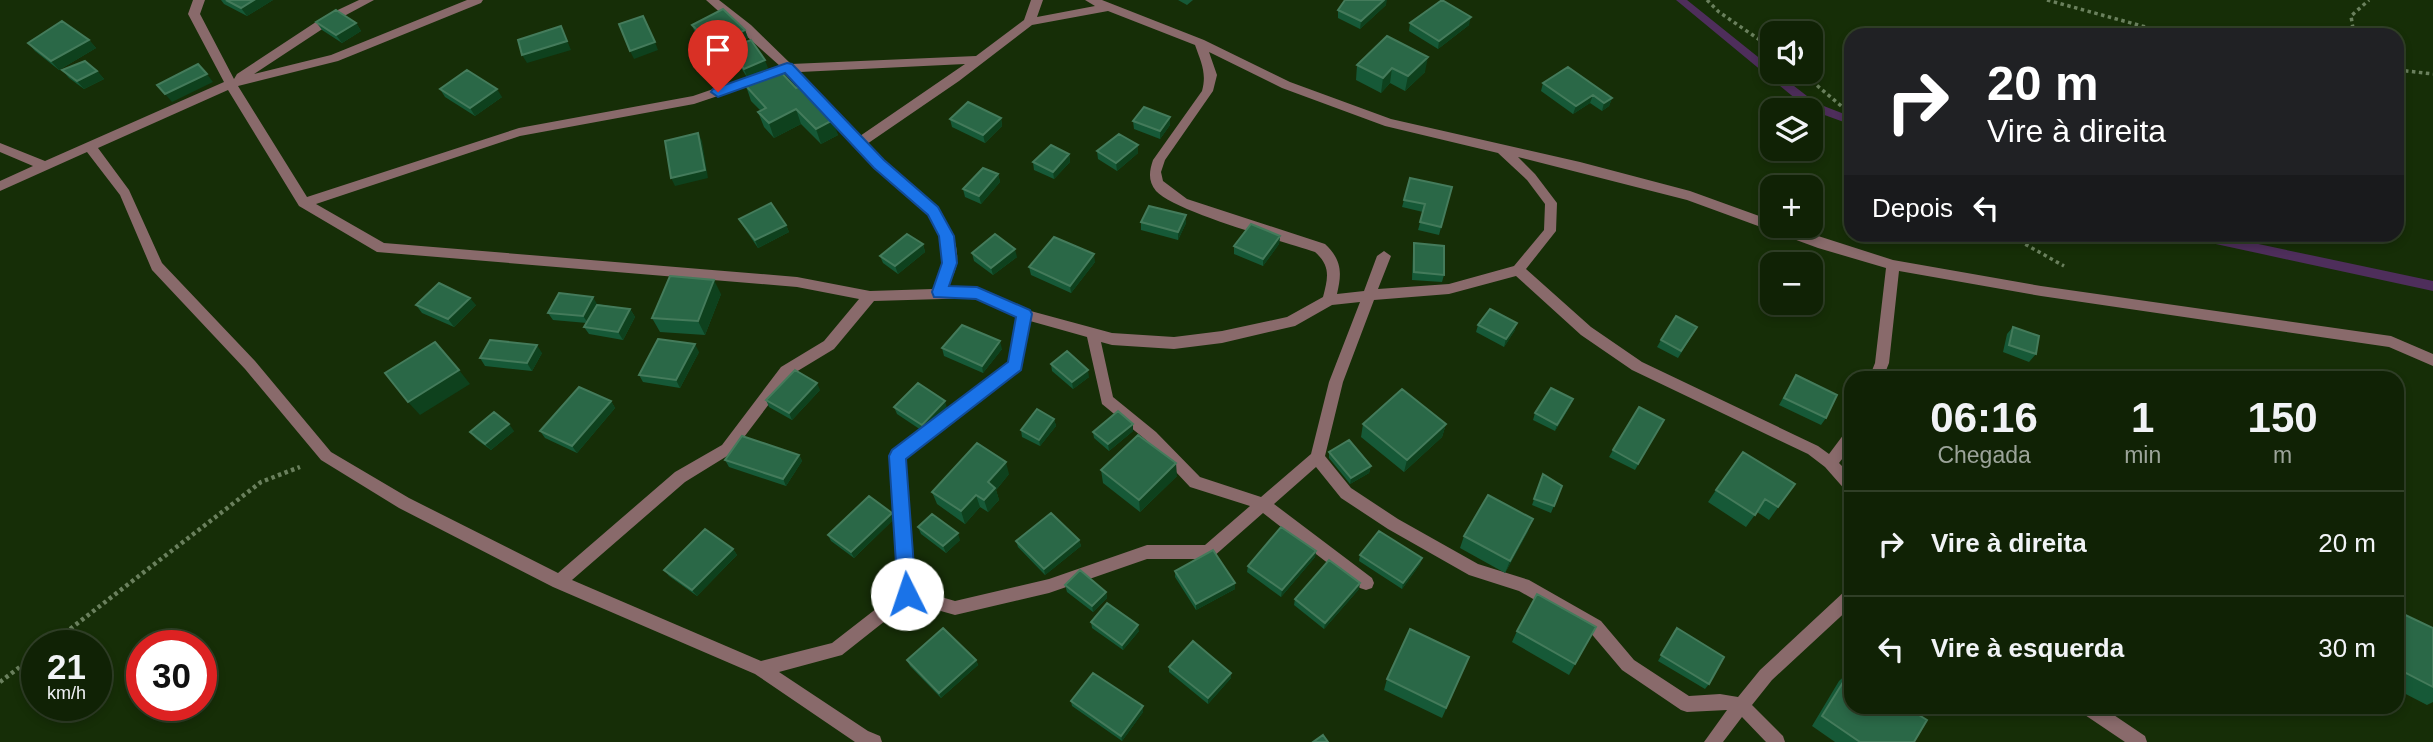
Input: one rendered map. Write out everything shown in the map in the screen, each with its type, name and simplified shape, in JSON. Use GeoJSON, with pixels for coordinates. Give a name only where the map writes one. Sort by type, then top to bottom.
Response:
{"type":"FeatureCollection","features":[{"type":"Feature","properties":{"kind":"street"},"geometry":{"type":"LineString","coordinates":[[197,0],[194,14],[231,84],[304,203],[382,248],[797,282],[870,296],[977,293],[1024,314],[1112,339],[1174,342],[1222,337],[1290,322],[1329,300],[1449,289],[1518,270],[1550,231],[1551,203],[1531,177],[1501,148]]}},
{"type":"Feature","properties":{"kind":"street"},"geometry":{"type":"LineString","coordinates":[[0,186],[231,84],[329,19],[368,0]]}},
{"type":"Feature","properties":{"kind":"street"},"geometry":{"type":"LineString","coordinates":[[231,84],[334,58],[477,0]]}},
{"type":"Feature","properties":{"kind":"street"},"geometry":{"type":"LineString","coordinates":[[712,0],[747,28],[859,143],[933,211],[947,236],[950,263],[939,292]]}},
{"type":"Feature","properties":{"kind":"street"},"geometry":{"type":"LineString","coordinates":[[1029,22],[1037,0]]}},
{"type":"Feature","properties":{"kind":"street"},"geometry":{"type":"LineString","coordinates":[[1091,0],[1200,43],[1286,85],[1389,123],[1501,148],[1690,196],[1823,244],[1893,265],[2041,291],[2391,342],[2433,360]]}},
{"type":"Feature","properties":{"kind":"street"},"geometry":{"type":"LineString","coordinates":[[859,143],[955,78],[1029,22],[1109,7]]}},
{"type":"Feature","properties":{"kind":"street"},"geometry":{"type":"LineString","coordinates":[[1200,43],[1211,79],[1203,100],[1155,165],[1155,179],[1162,189],[1182,202],[1320,248],[1332,257],[1336,267],[1329,300]]}},
{"type":"Feature","properties":{"kind":"street"},"geometry":{"type":"LineString","coordinates":[[304,203],[519,132],[694,100],[787,68],[976,60]]}},
{"type":"Feature","properties":{"kind":"street"},"geometry":{"type":"LineString","coordinates":[[0,146],[45,166]]}},
{"type":"Feature","properties":{"kind":"street"},"geometry":{"type":"LineString","coordinates":[[90,147],[125,193],[157,266],[250,365],[326,456],[404,503],[559,582],[761,669],[862,737],[874,742]]}},
{"type":"Feature","properties":{"kind":"street"},"geometry":{"type":"LineString","coordinates":[[907,594],[956,608],[1049,586],[1147,552],[1208,552],[1317,457],[1336,382],[1384,256]]}},
{"type":"Feature","properties":{"kind":"street"},"geometry":{"type":"LineString","coordinates":[[1879,371],[1882,363],[1893,265]]}},
{"type":"Feature","properties":{"kind":"street"},"geometry":{"type":"LineString","coordinates":[[1518,270],[1586,331],[1637,366],[1813,450],[1844,478]]}},
{"type":"Feature","properties":{"kind":"street"},"geometry":{"type":"LineString","coordinates":[[559,582],[680,477],[727,449],[786,371],[828,345],[870,296]]}},
{"type":"Feature","properties":{"kind":"street"},"geometry":{"type":"LineString","coordinates":[[907,594],[898,456],[1015,365],[1024,314]]}},
{"type":"Feature","properties":{"kind":"street"},"geometry":{"type":"LineString","coordinates":[[1093,334],[1107,400],[1151,436],[1195,482],[1262,504],[1366,583]]}},
{"type":"Feature","properties":{"kind":"street"},"geometry":{"type":"LineString","coordinates":[[1830,463],[1844,445]]}},
{"type":"Feature","properties":{"kind":"street"},"geometry":{"type":"LineString","coordinates":[[1317,457],[1346,493],[1393,524],[1474,570],[1523,585],[1595,626],[1628,665],[1687,704],[1722,700],[1742,705],[1777,742]]}},
{"type":"Feature","properties":{"kind":"street"},"geometry":{"type":"LineString","coordinates":[[761,669],[836,649],[907,594]]}},
{"type":"Feature","properties":{"kind":"street"},"geometry":{"type":"LineString","coordinates":[[1712,742],[1766,675],[1844,602]]}},
{"type":"Feature","properties":{"kind":"street"},"geometry":{"type":"LineString","coordinates":[[2098,714],[2140,742]]}},
{"type":"Feature","properties":{"kind":"path"},"geometry":{"type":"LineString","coordinates":[[1707,0],[1718,12],[1760,40]]}},
{"type":"Feature","properties":{"kind":"path"},"geometry":{"type":"LineString","coordinates":[[2047,0],[2149,28]]}},
{"type":"Feature","properties":{"kind":"path"},"geometry":{"type":"LineString","coordinates":[[2353,28],[2351,16],[2369,0]]}},
{"type":"Feature","properties":{"kind":"path"},"geometry":{"type":"LineString","coordinates":[[2404,71],[2433,74]]}},
{"type":"Feature","properties":{"kind":"path"},"geometry":{"type":"LineString","coordinates":[[1815,84],[1844,108]]}},
{"type":"Feature","properties":{"kind":"path"},"geometry":{"type":"LineString","coordinates":[[69,630],[261,482],[326,456]]}},
{"type":"Feature","properties":{"kind":"path"},"geometry":{"type":"LineString","coordinates":[[0,682],[21,666]]}},
{"type":"Feature","properties":{"kind":"building"},"geometry":{"type":"Polygon","coordinates":[[[226,0],[254,0],[241,8],[226,0]]]}},
{"type":"Feature","properties":{"kind":"building"},"geometry":{"type":"Polygon","coordinates":[[[1345,0],[1384,0],[1361,21],[1338,10],[1345,0]]]}},
{"type":"Feature","properties":{"kind":"building"},"geometry":{"type":"Polygon","coordinates":[[[1442,0],[1471,17],[1439,41],[1410,23],[1442,0]]]}},
{"type":"Feature","properties":{"kind":"building"},"geometry":{"type":"Polygon","coordinates":[[[723,9],[745,30],[713,46],[692,25],[723,9]]]}},
{"type":"Feature","properties":{"kind":"building"},"geometry":{"type":"Polygon","coordinates":[[[336,10],[356,23],[336,35],[316,22],[336,10]]]}},
{"type":"Feature","properties":{"kind":"building"},"geometry":{"type":"Polygon","coordinates":[[[643,16],[655,42],[630,51],[619,24],[643,16]]]}},
{"type":"Feature","properties":{"kind":"building"},"geometry":{"type":"Polygon","coordinates":[[[62,21],[89,40],[51,61],[28,43],[62,21]]]}},
{"type":"Feature","properties":{"kind":"building"},"geometry":{"type":"Polygon","coordinates":[[[561,26],[567,41],[522,55],[518,40],[561,26]]]}},
{"type":"Feature","properties":{"kind":"building"},"geometry":{"type":"Polygon","coordinates":[[[1387,36],[1428,57],[1408,76],[1392,68],[1383,78],[1357,65],[1387,36]]]}},
{"type":"Feature","properties":{"kind":"building"},"geometry":{"type":"Polygon","coordinates":[[[751,40],[765,60],[744,69],[730,48],[751,40]]]}},
{"type":"Feature","properties":{"kind":"building"},"geometry":{"type":"Polygon","coordinates":[[[85,61],[97,71],[77,81],[62,70],[85,61]]]}},
{"type":"Feature","properties":{"kind":"building"},"geometry":{"type":"Polygon","coordinates":[[[198,64],[207,74],[165,94],[157,85],[198,64]]]}},
{"type":"Feature","properties":{"kind":"building"},"geometry":{"type":"Polygon","coordinates":[[[1568,67],[1612,98],[1604,103],[1593,95],[1576,106],[1543,83],[1568,67]]]}},
{"type":"Feature","properties":{"kind":"building"},"geometry":{"type":"Polygon","coordinates":[[[778,69],[796,88],[805,84],[818,96],[812,99],[833,120],[816,129],[796,109],[769,123],[758,112],[766,108],[746,86],[778,69]]]}},
{"type":"Feature","properties":{"kind":"building"},"geometry":{"type":"Polygon","coordinates":[[[467,70],[497,89],[470,108],[440,89],[467,70]]]}},
{"type":"Feature","properties":{"kind":"building"},"geometry":{"type":"Polygon","coordinates":[[[968,102],[1001,118],[983,135],[950,119],[968,102]]]}},
{"type":"Feature","properties":{"kind":"building"},"geometry":{"type":"Polygon","coordinates":[[[1144,107],[1170,117],[1160,131],[1133,121],[1144,107]]]}},
{"type":"Feature","properties":{"kind":"building"},"geometry":{"type":"Polygon","coordinates":[[[698,133],[705,170],[671,178],[665,141],[698,133]]]}},
{"type":"Feature","properties":{"kind":"building"},"geometry":{"type":"Polygon","coordinates":[[[1119,134],[1138,145],[1116,163],[1097,151],[1119,134]]]}},
{"type":"Feature","properties":{"kind":"building"},"geometry":{"type":"Polygon","coordinates":[[[1051,145],[1069,154],[1053,172],[1033,162],[1051,145]]]}},
{"type":"Feature","properties":{"kind":"building"},"geometry":{"type":"Polygon","coordinates":[[[983,168],[998,174],[979,196],[963,189],[983,168]]]}},
{"type":"Feature","properties":{"kind":"building"},"geometry":{"type":"Polygon","coordinates":[[[1410,178],[1452,187],[1441,227],[1420,222],[1425,204],[1404,200],[1410,178]]]}},
{"type":"Feature","properties":{"kind":"building"},"geometry":{"type":"Polygon","coordinates":[[[771,203],[786,225],[755,240],[739,219],[771,203]]]}},
{"type":"Feature","properties":{"kind":"building"},"geometry":{"type":"Polygon","coordinates":[[[1149,206],[1186,215],[1178,232],[1141,222],[1149,206]]]}},
{"type":"Feature","properties":{"kind":"building"},"geometry":{"type":"Polygon","coordinates":[[[1251,224],[1280,236],[1263,259],[1234,246],[1251,224]]]}},
{"type":"Feature","properties":{"kind":"building"},"geometry":{"type":"Polygon","coordinates":[[[907,234],[923,244],[895,266],[880,256],[907,234]]]}},
{"type":"Feature","properties":{"kind":"building"},"geometry":{"type":"Polygon","coordinates":[[[995,234],[1015,249],[991,268],[972,253],[995,234]]]}},
{"type":"Feature","properties":{"kind":"building"},"geometry":{"type":"Polygon","coordinates":[[[1054,237],[1094,254],[1070,286],[1029,267],[1054,237]]]}},
{"type":"Feature","properties":{"kind":"building"},"geometry":{"type":"Polygon","coordinates":[[[1414,243],[1444,246],[1444,275],[1414,272],[1414,243]]]}},
{"type":"Feature","properties":{"kind":"building"},"geometry":{"type":"Polygon","coordinates":[[[670,276],[714,280],[698,321],[652,318],[670,276]]]}},
{"type":"Feature","properties":{"kind":"building"},"geometry":{"type":"Polygon","coordinates":[[[439,283],[470,298],[448,319],[416,305],[439,283]]]}},
{"type":"Feature","properties":{"kind":"building"},"geometry":{"type":"Polygon","coordinates":[[[559,293],[593,297],[583,316],[548,313],[559,293]]]}},
{"type":"Feature","properties":{"kind":"building"},"geometry":{"type":"Polygon","coordinates":[[[597,305],[630,309],[618,332],[584,327],[597,305]]]}},
{"type":"Feature","properties":{"kind":"building"},"geometry":{"type":"Polygon","coordinates":[[[1490,309],[1517,323],[1506,339],[1478,325],[1490,309]]]}},
{"type":"Feature","properties":{"kind":"building"},"geometry":{"type":"Polygon","coordinates":[[[1676,316],[1697,327],[1681,351],[1661,340],[1676,316]]]}},
{"type":"Feature","properties":{"kind":"building"},"geometry":{"type":"Polygon","coordinates":[[[962,325],[1000,341],[982,366],[942,348],[962,325]]]}},
{"type":"Feature","properties":{"kind":"building"},"geometry":{"type":"Polygon","coordinates":[[[2013,327],[2039,336],[2036,354],[2009,345],[2013,327]]]}},
{"type":"Feature","properties":{"kind":"building"},"geometry":{"type":"Polygon","coordinates":[[[658,339],[695,344],[676,380],[639,375],[658,339]]]}},
{"type":"Feature","properties":{"kind":"building"},"geometry":{"type":"Polygon","coordinates":[[[490,340],[537,345],[527,363],[480,358],[490,340]]]}},
{"type":"Feature","properties":{"kind":"building"},"geometry":{"type":"Polygon","coordinates":[[[435,342],[459,370],[408,402],[385,373],[435,342]]]}},
{"type":"Feature","properties":{"kind":"building"},"geometry":{"type":"Polygon","coordinates":[[[1067,351],[1088,370],[1072,382],[1051,364],[1067,351]]]}},
{"type":"Feature","properties":{"kind":"building"},"geometry":{"type":"Polygon","coordinates":[[[795,370],[817,383],[789,413],[766,400],[795,370]]]}},
{"type":"Feature","properties":{"kind":"building"},"geometry":{"type":"Polygon","coordinates":[[[1796,375],[1837,395],[1826,418],[1784,398],[1796,375]]]}},
{"type":"Feature","properties":{"kind":"building"},"geometry":{"type":"Polygon","coordinates":[[[918,383],[945,401],[922,425],[894,407],[918,383]]]}},
{"type":"Feature","properties":{"kind":"building"},"geometry":{"type":"Polygon","coordinates":[[[579,387],[611,401],[572,446],[540,431],[579,387]]]}},
{"type":"Feature","properties":{"kind":"building"},"geometry":{"type":"Polygon","coordinates":[[[1551,388],[1573,399],[1557,425],[1535,413],[1551,388]]]}},
{"type":"Feature","properties":{"kind":"building"},"geometry":{"type":"Polygon","coordinates":[[[1402,389],[1446,424],[1407,460],[1363,424],[1402,389]]]}},
{"type":"Feature","properties":{"kind":"building"},"geometry":{"type":"Polygon","coordinates":[[[1639,407],[1664,420],[1638,464],[1613,450],[1639,407]]]}},
{"type":"Feature","properties":{"kind":"building"},"geometry":{"type":"Polygon","coordinates":[[[1037,409],[1054,419],[1039,440],[1021,430],[1037,409]]]}},
{"type":"Feature","properties":{"kind":"building"},"geometry":{"type":"Polygon","coordinates":[[[1118,411],[1133,424],[1108,444],[1093,432],[1118,411]]]}},
{"type":"Feature","properties":{"kind":"building"},"geometry":{"type":"Polygon","coordinates":[[[494,412],[509,424],[485,444],[470,432],[494,412]]]}},
{"type":"Feature","properties":{"kind":"building"},"geometry":{"type":"Polygon","coordinates":[[[1138,435],[1176,463],[1139,500],[1101,470],[1138,435]]]}},
{"type":"Feature","properties":{"kind":"building"},"geometry":{"type":"Polygon","coordinates":[[[742,436],[799,455],[783,479],[725,460],[742,436]]]}},
{"type":"Feature","properties":{"kind":"building"},"geometry":{"type":"Polygon","coordinates":[[[1349,440],[1371,466],[1351,478],[1329,452],[1349,440]]]}},
{"type":"Feature","properties":{"kind":"building"},"geometry":{"type":"Polygon","coordinates":[[[977,443],[1006,462],[988,482],[995,488],[984,500],[976,495],[961,511],[932,492],[977,443]]]}},
{"type":"Feature","properties":{"kind":"building"},"geometry":{"type":"Polygon","coordinates":[[[1743,452],[1795,484],[1778,507],[1765,499],[1755,515],[1716,490],[1743,452]]]}},
{"type":"Feature","properties":{"kind":"building"},"geometry":{"type":"Polygon","coordinates":[[[1543,474],[1562,486],[1554,506],[1534,499],[1543,474]]]}},
{"type":"Feature","properties":{"kind":"building"},"geometry":{"type":"Polygon","coordinates":[[[1488,495],[1533,519],[1510,561],[1464,536],[1488,495]]]}},
{"type":"Feature","properties":{"kind":"building"},"geometry":{"type":"Polygon","coordinates":[[[869,496],[892,513],[851,552],[828,535],[869,496]]]}},
{"type":"Feature","properties":{"kind":"building"},"geometry":{"type":"Polygon","coordinates":[[[1051,513],[1079,540],[1044,569],[1016,541],[1051,513]]]}},
{"type":"Feature","properties":{"kind":"building"},"geometry":{"type":"Polygon","coordinates":[[[932,514],[958,533],[943,546],[918,527],[932,514]]]}},
{"type":"Feature","properties":{"kind":"building"},"geometry":{"type":"Polygon","coordinates":[[[1281,527],[1316,551],[1282,590],[1248,566],[1281,527]]]}},
{"type":"Feature","properties":{"kind":"building"},"geometry":{"type":"Polygon","coordinates":[[[705,529],[733,549],[692,590],[664,570],[705,529]]]}},
{"type":"Feature","properties":{"kind":"building"},"geometry":{"type":"Polygon","coordinates":[[[1379,531],[1422,558],[1403,583],[1360,555],[1379,531]]]}},
{"type":"Feature","properties":{"kind":"building"},"geometry":{"type":"Polygon","coordinates":[[[1213,550],[1235,583],[1196,604],[1175,571],[1213,550]]]}},
{"type":"Feature","properties":{"kind":"building"},"geometry":{"type":"Polygon","coordinates":[[[1329,560],[1360,583],[1325,623],[1295,599],[1329,560]]]}},
{"type":"Feature","properties":{"kind":"building"},"geometry":{"type":"Polygon","coordinates":[[[1080,570],[1106,592],[1092,606],[1065,585],[1080,570]]]}},
{"type":"Feature","properties":{"kind":"building"},"geometry":{"type":"Polygon","coordinates":[[[1537,594],[1596,627],[1575,664],[1517,631],[1537,594]]]}},
{"type":"Feature","properties":{"kind":"building"},"geometry":{"type":"Polygon","coordinates":[[[1107,603],[1138,625],[1122,645],[1091,622],[1107,603]]]}},
{"type":"Feature","properties":{"kind":"building"},"geometry":{"type":"Polygon","coordinates":[[[2404,614],[2433,628],[2433,687],[2404,672],[2404,614]]]}},
{"type":"Feature","properties":{"kind":"building"},"geometry":{"type":"Polygon","coordinates":[[[943,628],[976,660],[939,693],[907,660],[943,628]]]}},
{"type":"Feature","properties":{"kind":"building"},"geometry":{"type":"Polygon","coordinates":[[[1677,628],[1724,657],[1709,684],[1661,655],[1677,628]]]}},
{"type":"Feature","properties":{"kind":"building"},"geometry":{"type":"Polygon","coordinates":[[[1410,629],[1469,657],[1446,708],[1387,679],[1410,629]]]}},
{"type":"Feature","properties":{"kind":"building"},"geometry":{"type":"Polygon","coordinates":[[[1193,641],[1231,673],[1208,698],[1169,667],[1193,641]]]}},
{"type":"Feature","properties":{"kind":"building"},"geometry":{"type":"Polygon","coordinates":[[[1093,673],[1143,706],[1121,736],[1071,701],[1093,673]]]}},
{"type":"Feature","properties":{"kind":"building"},"geometry":{"type":"Polygon","coordinates":[[[1844,681],[1844,714],[1917,714],[1927,720],[1914,742],[1860,742],[1822,716],[1844,681]]]}},
{"type":"Feature","properties":{"kind":"building"},"geometry":{"type":"Polygon","coordinates":[[[1323,735],[1328,742],[1313,742],[1323,735]]]}},
{"type":"Feature","properties":{"kind":"waterway"},"geometry":{"type":"LineString","coordinates":[[1681,0],[1812,106],[1844,118]]}},
{"type":"Feature","properties":{"kind":"waterway"},"geometry":{"type":"LineString","coordinates":[[2226,242],[2433,286]]}},
{"type":"Feature","properties":{"kind":"route"},"geometry":{"type":"LineString","coordinates":[[718,92],[787,68],[796,74],[879,164],[933,211],[947,236],[950,263],[939,292],[977,293],[1024,314],[1015,365],[898,456],[907,594]]}}]}
